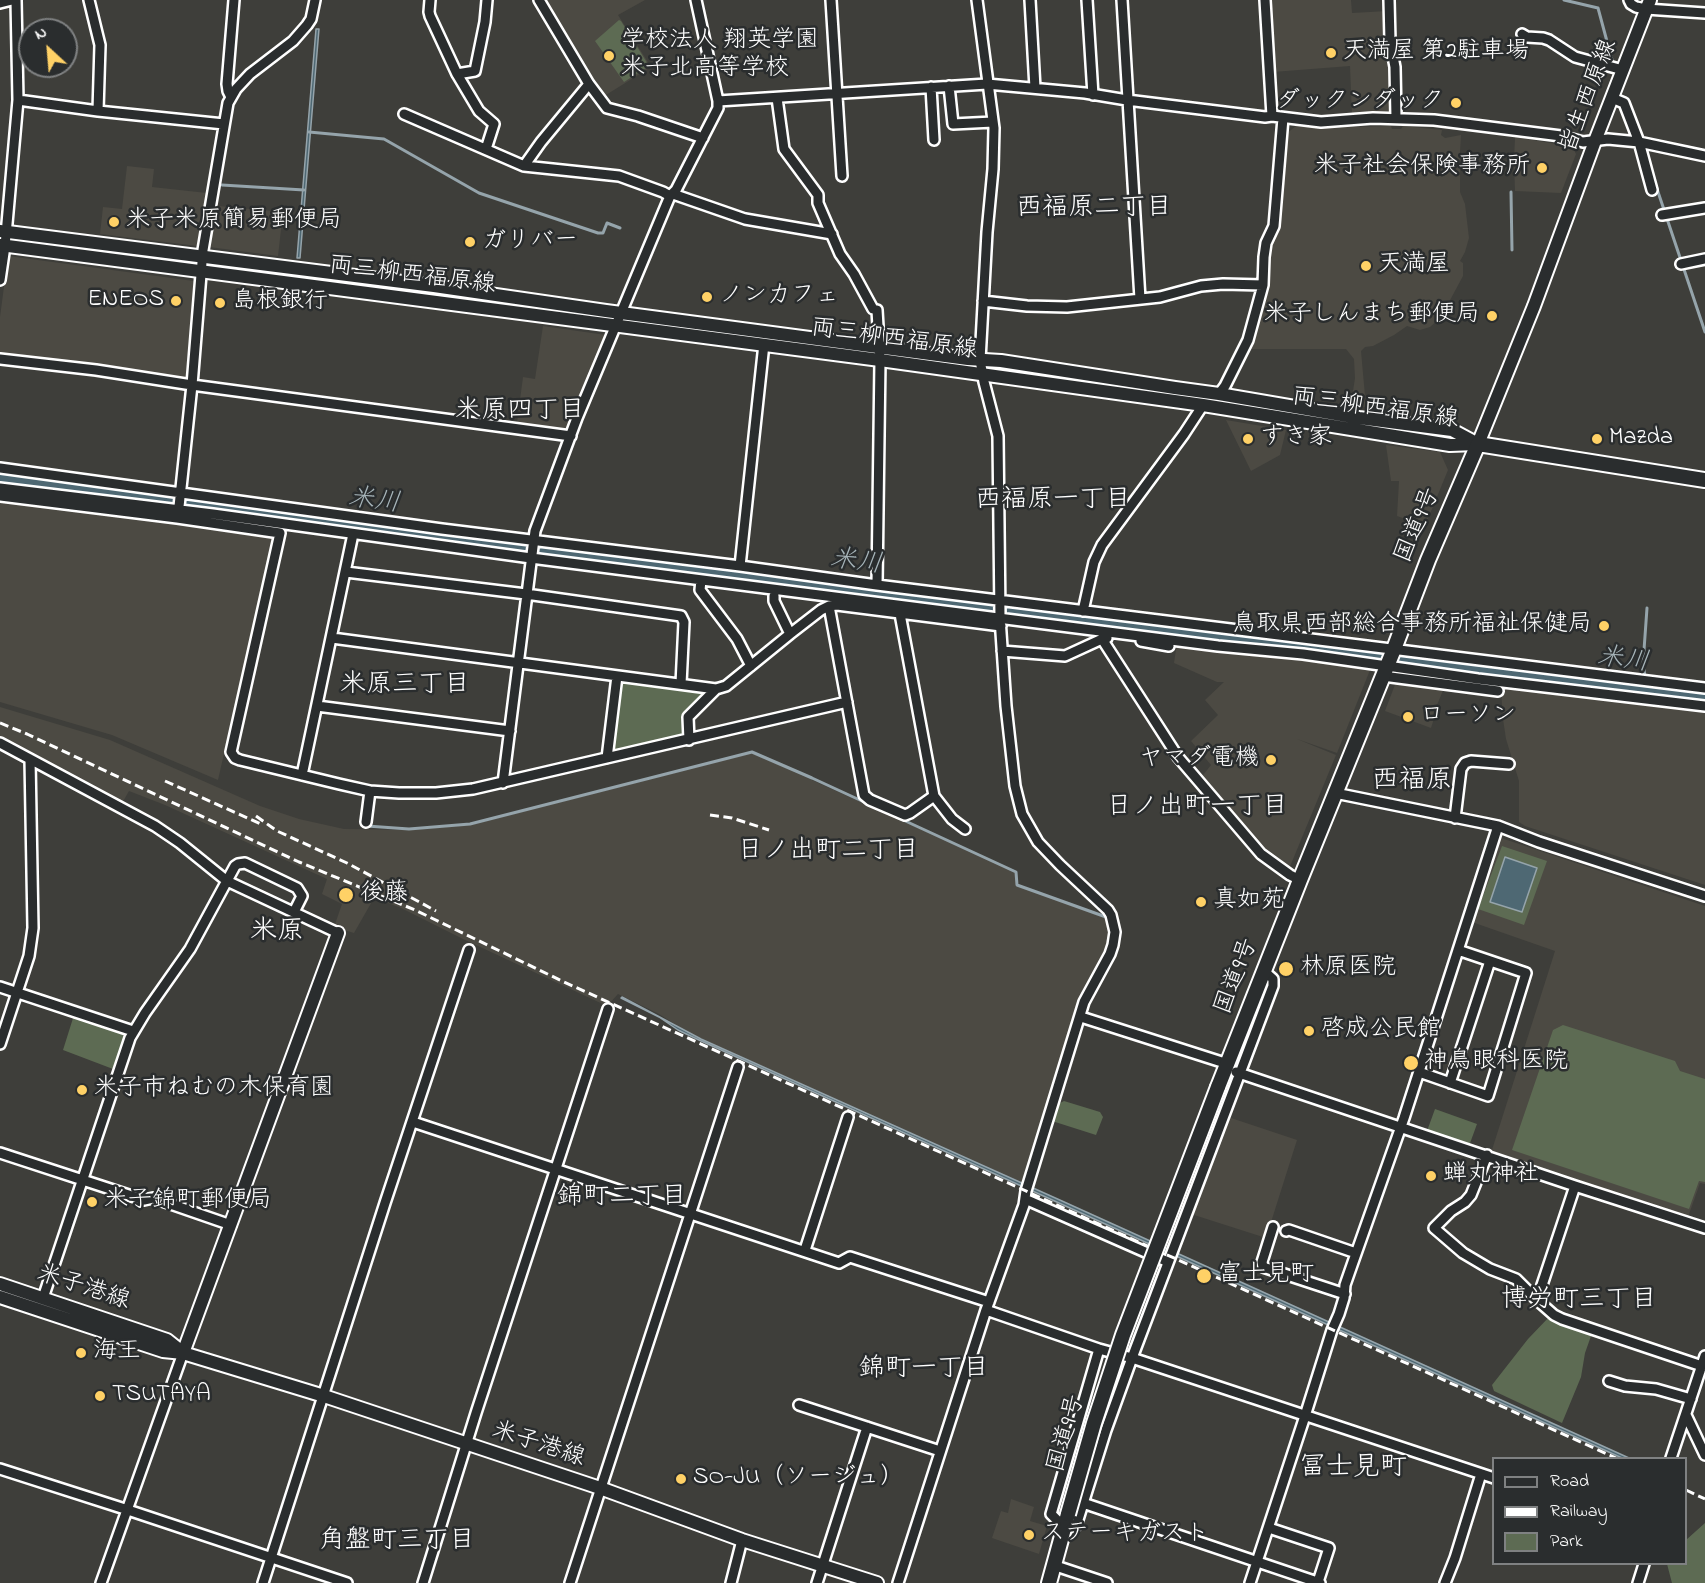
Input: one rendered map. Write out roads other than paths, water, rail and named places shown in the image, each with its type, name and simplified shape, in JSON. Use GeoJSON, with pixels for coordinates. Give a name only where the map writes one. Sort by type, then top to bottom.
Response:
{"type":"FeatureCollection","features":[{"type":"Feature","properties":{"kind":"highway"},"geometry":{"type":"LineString","coordinates":[[1478,444],[1705,480]]}},
{"type":"Feature","properties":{"kind":"highway","name":"国道9号"},"geometry":{"type":"LineString","coordinates":[[1049,1583],[1094,1423],[1123,1335],[1218,1087],[1235,1070],[1264,971],[1394,651],[1428,560],[1478,444]]}},
{"type":"Feature","properties":{"kind":"main road","name":"皆生西原線"},"geometry":{"type":"LineString","coordinates":[[1478,444],[1534,306],[1648,5]]}},
{"type":"Feature","properties":{"kind":"main road","name":"両三柳西福原線"},"geometry":{"type":"LineString","coordinates":[[3,232],[622,312],[880,354],[982,375],[1203,405],[1450,445],[1478,444]]}},
{"type":"Feature","properties":{"kind":"main road","name":"両三柳西福原線"},"geometry":{"type":"LineString","coordinates":[[3,246],[764,344],[1001,361],[1359,418],[1452,430],[1478,444]]}},
{"type":"Feature","properties":{"kind":"main road"},"geometry":{"type":"LineString","coordinates":[[183,1353],[338,933]]}},
{"type":"Feature","properties":{"kind":"main road","name":"米子港線"},"geometry":{"type":"LineString","coordinates":[[0,1284],[167,1340],[183,1353]]}},
{"type":"Feature","properties":{"kind":"main road","name":"米子港線"},"geometry":{"type":"LineString","coordinates":[[0,1297],[162,1351],[183,1353],[324,1396],[600,1488],[742,1540],[877,1583]]}},
{"type":"Feature","properties":{"kind":"street"},"geometry":{"type":"LineString","coordinates":[[0,3],[12,0]]}},
{"type":"Feature","properties":{"kind":"street"},"geometry":{"type":"LineString","coordinates":[[0,280],[18,100],[16,0]]}},
{"type":"Feature","properties":{"kind":"street"},"geometry":{"type":"LineString","coordinates":[[89,0],[100,45],[98,111]]}},
{"type":"Feature","properties":{"kind":"street"},"geometry":{"type":"LineString","coordinates":[[231,97],[227,88],[234,0]]}},
{"type":"Feature","properties":{"kind":"street"},"geometry":{"type":"LineString","coordinates":[[178,514],[192,385],[200,271],[228,104],[236,89],[250,74],[292,41],[307,25],[311,19],[315,0]]}},
{"type":"Feature","properties":{"kind":"street"},"geometry":{"type":"LineString","coordinates":[[430,0],[430,16],[457,74],[479,111],[494,124],[486,149]]}},
{"type":"Feature","properties":{"kind":"street"},"geometry":{"type":"LineString","coordinates":[[457,74],[475,71],[488,0]]}},
{"type":"Feature","properties":{"kind":"street"},"geometry":{"type":"LineString","coordinates":[[539,0],[589,84],[607,108],[703,138]]}},
{"type":"Feature","properties":{"kind":"street"},"geometry":{"type":"LineString","coordinates":[[504,783],[535,531],[571,436],[672,195],[718,108],[696,0]]}},
{"type":"Feature","properties":{"kind":"street"},"geometry":{"type":"LineString","coordinates":[[831,0],[842,176]]}},
{"type":"Feature","properties":{"kind":"street"},"geometry":{"type":"LineString","coordinates":[[898,1583],[1027,1191],[1084,1002],[1113,945],[1112,915],[1038,842],[1022,814],[1015,786],[1000,620],[998,436],[980,360],[993,169],[993,122],[978,0]]}},
{"type":"Feature","properties":{"kind":"street"},"geometry":{"type":"LineString","coordinates":[[1030,0],[1035,88]]}},
{"type":"Feature","properties":{"kind":"street"},"geometry":{"type":"LineString","coordinates":[[1087,0],[1093,95]]}},
{"type":"Feature","properties":{"kind":"street"},"geometry":{"type":"LineString","coordinates":[[1122,0],[1140,299]]}},
{"type":"Feature","properties":{"kind":"street"},"geometry":{"type":"LineString","coordinates":[[1265,0],[1272,116]]}},
{"type":"Feature","properties":{"kind":"street"},"geometry":{"type":"LineString","coordinates":[[1389,0],[1390,41],[1395,67],[1396,118]]}},
{"type":"Feature","properties":{"kind":"street"},"geometry":{"type":"LineString","coordinates":[[1629,0],[1636,7],[1648,5],[1705,13]]}},
{"type":"Feature","properties":{"kind":"street"},"geometry":{"type":"LineString","coordinates":[[1522,34],[1527,38],[1549,40],[1575,57],[1623,70]]}},
{"type":"Feature","properties":{"kind":"street"},"geometry":{"type":"LineString","coordinates":[[524,166],[589,84]]}},
{"type":"Feature","properties":{"kind":"street"},"geometry":{"type":"LineString","coordinates":[[718,101],[987,84],[1321,122],[1373,118],[1434,120],[1549,134],[1583,142],[1608,140],[1639,142],[1705,156]]}},
{"type":"Feature","properties":{"kind":"street"},"geometry":{"type":"LineString","coordinates":[[949,86],[953,124],[993,122]]}},
{"type":"Feature","properties":{"kind":"street"},"geometry":{"type":"LineString","coordinates":[[931,87],[934,140]]}},
{"type":"Feature","properties":{"kind":"street"},"geometry":{"type":"LineString","coordinates":[[777,98],[784,149],[818,195],[819,203],[840,254],[873,309],[877,310],[880,354],[877,585]]}},
{"type":"Feature","properties":{"kind":"street"},"geometry":{"type":"LineString","coordinates":[[1612,98],[1624,103],[1639,142],[1652,190]]}},
{"type":"Feature","properties":{"kind":"street"},"geometry":{"type":"LineString","coordinates":[[18,100],[224,124]]}},
{"type":"Feature","properties":{"kind":"street"},"geometry":{"type":"LineString","coordinates":[[404,114],[524,166],[619,176],[745,219],[832,234]]}},
{"type":"Feature","properties":{"kind":"street"},"geometry":{"type":"LineString","coordinates":[[1219,394],[1248,340],[1263,285],[1266,243],[1274,226],[1283,118]]}},
{"type":"Feature","properties":{"kind":"street"},"geometry":{"type":"LineString","coordinates":[[1662,214],[1705,208]]}},
{"type":"Feature","properties":{"kind":"street"},"geometry":{"type":"LineString","coordinates":[[1682,264],[1705,259]]}},
{"type":"Feature","properties":{"kind":"street"},"geometry":{"type":"LineString","coordinates":[[983,301],[1027,306],[1067,307],[1160,297],[1201,286],[1263,285]]}},
{"type":"Feature","properties":{"kind":"street"},"geometry":{"type":"LineString","coordinates":[[740,566],[764,344]]}},
{"type":"Feature","properties":{"kind":"street"},"geometry":{"type":"LineString","coordinates":[[0,359],[96,370],[571,436]]}},
{"type":"Feature","properties":{"kind":"street"},"geometry":{"type":"LineString","coordinates":[[1083,611],[1094,562],[1102,544],[1203,405]]}},
{"type":"Feature","properties":{"kind":"street"},"geometry":{"type":"LineString","coordinates":[[0,468],[533,542],[740,566],[1083,611],[1141,631],[1169,646]]}},
{"type":"Feature","properties":{"kind":"street"},"geometry":{"type":"LineString","coordinates":[[0,488],[178,514],[280,533],[231,752],[235,758],[302,775],[370,791],[451,792],[504,783],[847,702]]}},
{"type":"Feature","properties":{"kind":"street"},"geometry":{"type":"LineString","coordinates":[[0,495],[178,514],[213,514],[1000,620]]}},
{"type":"Feature","properties":{"kind":"street"},"geometry":{"type":"LineString","coordinates":[[302,775],[353,534]]}},
{"type":"Feature","properties":{"kind":"street"},"geometry":{"type":"LineString","coordinates":[[346,572],[681,616],[684,622],[681,684]]}},
{"type":"Feature","properties":{"kind":"street"},"geometry":{"type":"LineString","coordinates":[[701,580],[700,590],[737,639],[751,666]]}},
{"type":"Feature","properties":{"kind":"street"},"geometry":{"type":"LineString","coordinates":[[774,596],[774,601],[790,634]]}},
{"type":"Feature","properties":{"kind":"street"},"geometry":{"type":"LineString","coordinates":[[332,638],[716,689],[726,686],[790,634],[829,606],[837,605],[900,614],[1394,651],[1705,688]]}},
{"type":"Feature","properties":{"kind":"street"},"geometry":{"type":"LineString","coordinates":[[829,606],[865,797],[906,815],[934,796]]}},
{"type":"Feature","properties":{"kind":"street"},"geometry":{"type":"LineString","coordinates":[[900,614],[934,796],[952,819],[965,829]]}},
{"type":"Feature","properties":{"kind":"street"},"geometry":{"type":"LineString","coordinates":[[1002,651],[1065,656],[1102,639],[1141,631],[1216,638],[1303,654],[1454,675],[1705,706]]}},
{"type":"Feature","properties":{"kind":"street"},"geometry":{"type":"LineString","coordinates":[[1102,639],[1178,757],[1255,848],[1265,858],[1300,880]]}},
{"type":"Feature","properties":{"kind":"street"},"geometry":{"type":"LineString","coordinates":[[1384,673],[1498,692]]}},
{"type":"Feature","properties":{"kind":"street"},"geometry":{"type":"LineString","coordinates":[[607,758],[617,676]]}},
{"type":"Feature","properties":{"kind":"street"},"geometry":{"type":"LineString","coordinates":[[689,740],[688,717],[716,689]]}},
{"type":"Feature","properties":{"kind":"street"},"geometry":{"type":"LineString","coordinates":[[317,706],[510,731]]}},
{"type":"Feature","properties":{"kind":"street"},"geometry":{"type":"LineString","coordinates":[[0,743],[155,826],[227,881],[338,933]]}},
{"type":"Feature","properties":{"kind":"street"},"geometry":{"type":"LineString","coordinates":[[0,1044],[29,956],[33,928],[30,759]]}},
{"type":"Feature","properties":{"kind":"street"},"geometry":{"type":"LineString","coordinates":[[1455,818],[1461,769],[1464,763],[1471,760],[1509,764]]}},
{"type":"Feature","properties":{"kind":"street"},"geometry":{"type":"LineString","coordinates":[[366,822],[370,791]]}},
{"type":"Feature","properties":{"kind":"street"},"geometry":{"type":"LineString","coordinates":[[1335,793],[1498,826],[1539,842],[1705,896]]}},
{"type":"Feature","properties":{"kind":"street"},"geometry":{"type":"LineString","coordinates":[[1250,1583],[1339,1314],[1345,1294],[1345,1285],[1419,1072],[1498,826]]}},
{"type":"Feature","properties":{"kind":"street"},"geometry":{"type":"LineString","coordinates":[[43,1298],[133,1031],[190,949],[236,866],[241,863],[297,888],[302,896],[294,912]]}},
{"type":"Feature","properties":{"kind":"street"},"geometry":{"type":"LineString","coordinates":[[263,1583],[385,1203],[470,950]]}},
{"type":"Feature","properties":{"kind":"street"},"geometry":{"type":"LineString","coordinates":[[1419,1072],[1488,1096],[1526,973],[1458,950]]}},
{"type":"Feature","properties":{"kind":"street"},"geometry":{"type":"LineString","coordinates":[[1450,1083],[1490,961]]}},
{"type":"Feature","properties":{"kind":"street"},"geometry":{"type":"LineString","coordinates":[[0,987],[133,1031]]}},
{"type":"Feature","properties":{"kind":"street"},"geometry":{"type":"LineString","coordinates":[[423,1583],[608,1009]]}},
{"type":"Feature","properties":{"kind":"street"},"geometry":{"type":"LineString","coordinates":[[1081,1017],[1400,1127],[1705,1228]]}},
{"type":"Feature","properties":{"kind":"street"},"geometry":{"type":"LineString","coordinates":[[570,1583],[738,1067]]}},
{"type":"Feature","properties":{"kind":"street"},"geometry":{"type":"LineString","coordinates":[[1099,1349],[1051,1514],[1076,1526],[1106,1430],[1235,1070]]}},
{"type":"Feature","properties":{"kind":"street"},"geometry":{"type":"LineString","coordinates":[[805,1250],[848,1117]]}},
{"type":"Feature","properties":{"kind":"street"},"geometry":{"type":"LineString","coordinates":[[413,1122],[839,1263],[850,1257],[988,1306],[1099,1349],[1492,1477]]}},
{"type":"Feature","properties":{"kind":"street"},"geometry":{"type":"LineString","coordinates":[[0,1153],[144,1200],[153,1198],[231,1225]]}},
{"type":"Feature","properties":{"kind":"street"},"geometry":{"type":"LineString","coordinates":[[1487,1155],[1471,1195],[1434,1228],[1463,1253],[1490,1269],[1516,1279],[1554,1315],[1562,1319],[1703,1361],[1671,1457]]}},
{"type":"Feature","properties":{"kind":"street"},"geometry":{"type":"LineString","coordinates":[[1537,1300],[1575,1186]]}},
{"type":"Feature","properties":{"kind":"street"},"geometry":{"type":"LineString","coordinates":[[1027,1191],[1168,1262]]}},
{"type":"Feature","properties":{"kind":"street"},"geometry":{"type":"LineString","coordinates":[[1273,1227],[1262,1262],[1263,1267],[1345,1294]]}},
{"type":"Feature","properties":{"kind":"street"},"geometry":{"type":"LineString","coordinates":[[1286,1231],[1289,1230],[1356,1253]]}},
{"type":"Feature","properties":{"kind":"street"},"geometry":{"type":"LineString","coordinates":[[101,1583],[183,1353]]}},
{"type":"Feature","properties":{"kind":"street"},"geometry":{"type":"LineString","coordinates":[[1609,1381],[1625,1386],[1656,1389],[1691,1399]]}},
{"type":"Feature","properties":{"kind":"street"},"geometry":{"type":"LineString","coordinates":[[800,1405],[940,1451]]}},
{"type":"Feature","properties":{"kind":"street"},"geometry":{"type":"LineString","coordinates":[[1686,1414],[1705,1455]]}},
{"type":"Feature","properties":{"kind":"street"},"geometry":{"type":"LineString","coordinates":[[817,1583],[867,1427]]}},
{"type":"Feature","properties":{"kind":"street"},"geometry":{"type":"LineString","coordinates":[[0,1469],[347,1583]]}},
{"type":"Feature","properties":{"kind":"street"},"geometry":{"type":"LineString","coordinates":[[1445,1583],[1481,1474]]}},
{"type":"Feature","properties":{"kind":"street"},"geometry":{"type":"LineString","coordinates":[[1083,1503],[1319,1583],[1329,1548],[1269,1528]]}},
{"type":"Feature","properties":{"kind":"street"},"geometry":{"type":"LineString","coordinates":[[731,1583],[742,1540]]}},
{"type":"Feature","properties":{"kind":"street"},"geometry":{"type":"LineString","coordinates":[[1053,1565],[1107,1583]]}},
{"type":"Feature","properties":{"kind":"street"},"geometry":{"type":"LineString","coordinates":[[1638,1583],[1643,1565]]}},
{"type":"Feature","properties":{"kind":"water"},"geometry":{"type":"Polygon","coordinates":[[[316,29],[319,29],[300,258],[297,258],[316,29]]]}},
{"type":"Feature","properties":{"kind":"water"},"geometry":{"type":"Polygon","coordinates":[[[1505,857],[1537,868],[1522,912],[1490,902],[1505,857]]]}},
{"type":"Feature","properties":{"kind":"water"},"geometry":{"type":"Polygon","coordinates":[[[621,998],[701,1039],[1627,1457],[1620,1457],[699,1040],[621,998]]]}},
{"type":"Feature","properties":{"kind":"waterway"},"geometry":{"type":"LineString","coordinates":[[1564,0],[1598,8],[1612,60]]}},
{"type":"Feature","properties":{"kind":"waterway"},"geometry":{"type":"LineString","coordinates":[[309,132],[384,139],[479,193],[598,233],[603,233],[607,223],[620,228]]}},
{"type":"Feature","properties":{"kind":"waterway"},"geometry":{"type":"LineString","coordinates":[[1651,171],[1705,332]]}},
{"type":"Feature","properties":{"kind":"waterway"},"geometry":{"type":"LineString","coordinates":[[222,185],[304,190]]}},
{"type":"Feature","properties":{"kind":"waterway"},"geometry":{"type":"LineString","coordinates":[[1511,192],[1512,250]]}},
{"type":"Feature","properties":{"kind":"waterway","name":"米川"},"geometry":{"type":"LineString","coordinates":[[0,481],[162,500],[407,535],[851,592],[1705,699]]}},
{"type":"Feature","properties":{"kind":"waterway"},"geometry":{"type":"LineString","coordinates":[[1645,676],[1643,664],[1647,608]]}},
{"type":"Feature","properties":{"kind":"waterway"},"geometry":{"type":"LineString","coordinates":[[367,826],[409,829],[470,824],[752,752],[1016,872],[1017,885],[1106,917]]}},
{"type":"Feature","properties":{"kind":"railway"},"geometry":{"type":"LineString","coordinates":[[0,723],[299,862],[415,910],[564,982],[1614,1457]]}},
{"type":"Feature","properties":{"kind":"railway"},"geometry":{"type":"LineString","coordinates":[[165,781],[263,825]]}},
{"type":"Feature","properties":{"kind":"railway"},"geometry":{"type":"LineString","coordinates":[[710,815],[732,818],[769,830]]}},
{"type":"Feature","properties":{"kind":"railway"},"geometry":{"type":"LineString","coordinates":[[256,816],[277,831],[347,863],[436,911]]}},
{"type":"Feature","properties":{"kind":"railway"},"geometry":{"type":"LineString","coordinates":[[1687,1490],[1705,1499]]}},
{"type":"Feature","properties":{"kind":"place","name":"天満屋 第2駐車場"},"geometry":{"type":"Point","coordinates":[1331,53]}},
{"type":"Feature","properties":{"kind":"place","name":"学校法人 翔英学園 米子北高等学校"},"geometry":{"type":"Point","coordinates":[609,56]}},
{"type":"Feature","properties":{"kind":"place","name":"ダックンダック"},"geometry":{"type":"Point","coordinates":[1456,103]}},
{"type":"Feature","properties":{"kind":"place","name":"米子社会保険事務所"},"geometry":{"type":"Point","coordinates":[1542,168]}},
{"type":"Feature","properties":{"kind":"place","name":"米子米原簡易郵便局"},"geometry":{"type":"Point","coordinates":[114,222]}},
{"type":"Feature","properties":{"kind":"place","name":"ガリバー"},"geometry":{"type":"Point","coordinates":[470,242]}},
{"type":"Feature","properties":{"kind":"place","name":"天満屋"},"geometry":{"type":"Point","coordinates":[1366,266]}},
{"type":"Feature","properties":{"kind":"place","name":"ノンカフェ"},"geometry":{"type":"Point","coordinates":[707,297]}},
{"type":"Feature","properties":{"kind":"place","name":"ENEOS"},"geometry":{"type":"Point","coordinates":[176,301]}},
{"type":"Feature","properties":{"kind":"place","name":"島根銀行"},"geometry":{"type":"Point","coordinates":[220,303]}},
{"type":"Feature","properties":{"kind":"place","name":"米子しんまち郵便局"},"geometry":{"type":"Point","coordinates":[1492,316]}},
{"type":"Feature","properties":{"kind":"place","name":"すき家"},"geometry":{"type":"Point","coordinates":[1248,439]}},
{"type":"Feature","properties":{"kind":"place","name":"Mazda"},"geometry":{"type":"Point","coordinates":[1597,439]}},
{"type":"Feature","properties":{"kind":"place","name":"鳥取県西部総合事務所福祉保健局"},"geometry":{"type":"Point","coordinates":[1604,626]}},
{"type":"Feature","properties":{"kind":"place","name":"ローソン"},"geometry":{"type":"Point","coordinates":[1408,717]}},
{"type":"Feature","properties":{"kind":"place","name":"ヤマダ電機"},"geometry":{"type":"Point","coordinates":[1271,760]}},
{"type":"Feature","properties":{"kind":"place","name":"後藤"},"geometry":{"type":"Point","coordinates":[346,895]}},
{"type":"Feature","properties":{"kind":"place","name":"真如苑"},"geometry":{"type":"Point","coordinates":[1201,902]}},
{"type":"Feature","properties":{"kind":"place","name":"林原医院"},"geometry":{"type":"Point","coordinates":[1286,969]}},
{"type":"Feature","properties":{"kind":"place","name":"啓成公民館"},"geometry":{"type":"Point","coordinates":[1309,1031]}},
{"type":"Feature","properties":{"kind":"place","name":"神鳥眼科医院"},"geometry":{"type":"Point","coordinates":[1411,1063]}},
{"type":"Feature","properties":{"kind":"place","name":"米子市ねむの木保育園"},"geometry":{"type":"Point","coordinates":[82,1090]}},
{"type":"Feature","properties":{"kind":"place","name":"蝉丸神社"},"geometry":{"type":"Point","coordinates":[1431,1176]}},
{"type":"Feature","properties":{"kind":"place","name":"米子錦町郵便局"},"geometry":{"type":"Point","coordinates":[92,1202]}},
{"type":"Feature","properties":{"kind":"place","name":"富士見町"},"geometry":{"type":"Point","coordinates":[1204,1276]}},
{"type":"Feature","properties":{"kind":"place","name":"海王"},"geometry":{"type":"Point","coordinates":[81,1353]}},
{"type":"Feature","properties":{"kind":"place","name":"TSUTAYA"},"geometry":{"type":"Point","coordinates":[100,1396]}},
{"type":"Feature","properties":{"kind":"place","name":"SO-JU（ソージュ）"},"geometry":{"type":"Point","coordinates":[681,1479]}},
{"type":"Feature","properties":{"kind":"place","name":"ステーキガスト"},"geometry":{"type":"Point","coordinates":[1029,1535]}},
{"type":"Feature","properties":{"kind":"district","name":"西福原二丁目"},"geometry":{"type":"Point","coordinates":[1094,210]}},
{"type":"Feature","properties":{"kind":"district","name":"米原四丁目"},"geometry":{"type":"Point","coordinates":[520,413]}},
{"type":"Feature","properties":{"kind":"district","name":"西福原一丁目"},"geometry":{"type":"Point","coordinates":[1053,502]}},
{"type":"Feature","properties":{"kind":"district","name":"米原三丁目"},"geometry":{"type":"Point","coordinates":[405,687]}},
{"type":"Feature","properties":{"kind":"district","name":"西福原"},"geometry":{"type":"Point","coordinates":[1412,783]}},
{"type":"Feature","properties":{"kind":"district","name":"日ノ出町一丁目"},"geometry":{"type":"Point","coordinates":[1197,809]}},
{"type":"Feature","properties":{"kind":"district","name":"日ノ出町二丁目"},"geometry":{"type":"Point","coordinates":[828,853]}},
{"type":"Feature","properties":{"kind":"district","name":"米原"},"geometry":{"type":"Point","coordinates":[277,934]}},
{"type":"Feature","properties":{"kind":"district","name":"錦町二丁目"},"geometry":{"type":"Point","coordinates":[622,1199]}},
{"type":"Feature","properties":{"kind":"district","name":"博労町三丁目"},"geometry":{"type":"Point","coordinates":[1579,1302]}},
{"type":"Feature","properties":{"kind":"district","name":"錦町一丁目"},"geometry":{"type":"Point","coordinates":[924,1371]}},
{"type":"Feature","properties":{"kind":"district","name":"冨士見町"},"geometry":{"type":"Point","coordinates":[1353,1470]}},
{"type":"Feature","properties":{"kind":"district","name":"角盤町三丁目"},"geometry":{"type":"Point","coordinates":[397,1543]}}]}
